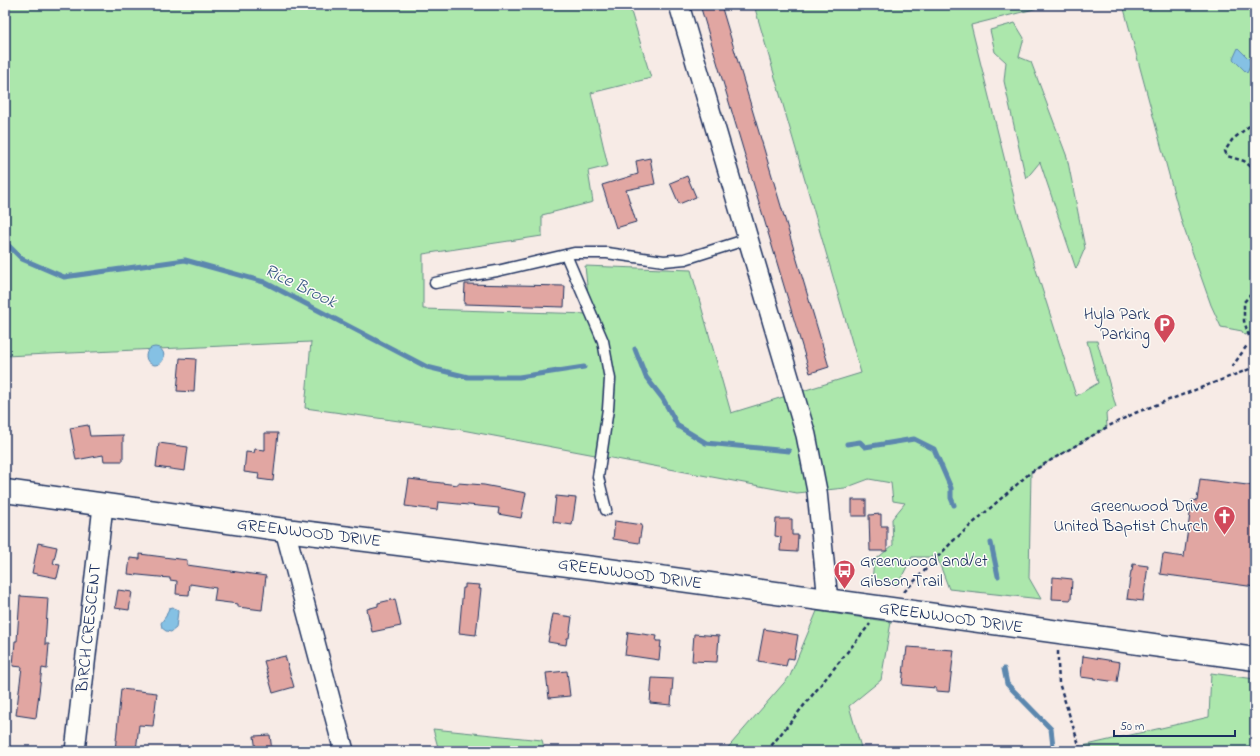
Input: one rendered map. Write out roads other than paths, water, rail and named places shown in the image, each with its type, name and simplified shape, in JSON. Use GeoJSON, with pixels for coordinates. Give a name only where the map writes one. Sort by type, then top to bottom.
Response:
{"type":"FeatureCollection","features":[{"type":"Feature","properties":{"kind":"main road","name":"GREENWOOD DRIVE"},"geometry":{"type":"LineString","coordinates":[[5,491],[103,506],[285,530],[601,569],[1255,659]]}},
{"type":"Feature","properties":{"kind":"street"},"geometry":{"type":"LineString","coordinates":[[679,5],[806,435],[817,491],[828,601]]}},
{"type":"Feature","properties":{"kind":"street","name":"BIRCH CRESCENT"},"geometry":{"type":"LineString","coordinates":[[75,751],[103,506]]}},
{"type":"Feature","properties":{"kind":"street"},"geometry":{"type":"LineString","coordinates":[[285,530],[344,751]]}},
{"type":"Feature","properties":{"kind":"lane"},"geometry":{"type":"LineString","coordinates":[[435,283],[497,271],[574,253],[607,253],[664,261],[685,259],[748,240]]}},
{"type":"Feature","properties":{"kind":"lane"},"geometry":{"type":"LineString","coordinates":[[566,255],[604,341],[610,379],[608,409],[598,477],[606,510]]}},
{"type":"Feature","properties":{"kind":"water"},"geometry":{"type":"Polygon","coordinates":[[[1238,48],[1252,62],[1247,73],[1233,59],[1238,48]]]}},
{"type":"Feature","properties":{"kind":"water"},"geometry":{"type":"Polygon","coordinates":[[[155,347],[161,350],[164,356],[161,362],[155,365],[149,362],[146,356],[149,350],[155,347]]]}},
{"type":"Feature","properties":{"kind":"water"},"geometry":{"type":"Polygon","coordinates":[[[173,607],[178,611],[176,628],[171,632],[162,628],[161,623],[169,608],[173,607]]]}},
{"type":"Feature","properties":{"kind":"waterway","name":"Rice Brook"},"geometry":{"type":"LineString","coordinates":[[5,242],[22,259],[64,277],[185,260],[264,282],[427,367],[468,377],[519,377],[584,367]]}},
{"type":"Feature","properties":{"kind":"waterway","name":"Rice Brook"},"geometry":{"type":"LineString","coordinates":[[635,349],[646,377],[663,399],[678,426],[706,443],[789,451]]}},
{"type":"Feature","properties":{"kind":"waterway","name":"Rice Brook"},"geometry":{"type":"LineString","coordinates":[[847,444],[860,442],[865,447],[914,439],[934,449],[951,488],[951,498],[954,505]]}},
{"type":"Feature","properties":{"kind":"waterway","name":"Rice Brook"},"geometry":{"type":"LineString","coordinates":[[991,543],[998,576]]}},
{"type":"Feature","properties":{"kind":"waterway","name":"Rice Brook"},"geometry":{"type":"LineString","coordinates":[[1004,669],[1007,684],[1051,729],[1055,751]]}},
{"type":"Feature","properties":{"kind":"place","name":"Hyla Park Parking"},"geometry":{"type":"Point","coordinates":[1165,344]}},
{"type":"Feature","properties":{"kind":"place","name":"Greenwood Drive United Baptist Church"},"geometry":{"type":"Point","coordinates":[1224,536]}},
{"type":"Feature","properties":{"kind":"place","name":"Greenwood and/et Gibson Trail"},"geometry":{"type":"Point","coordinates":[844,590]}}]}
